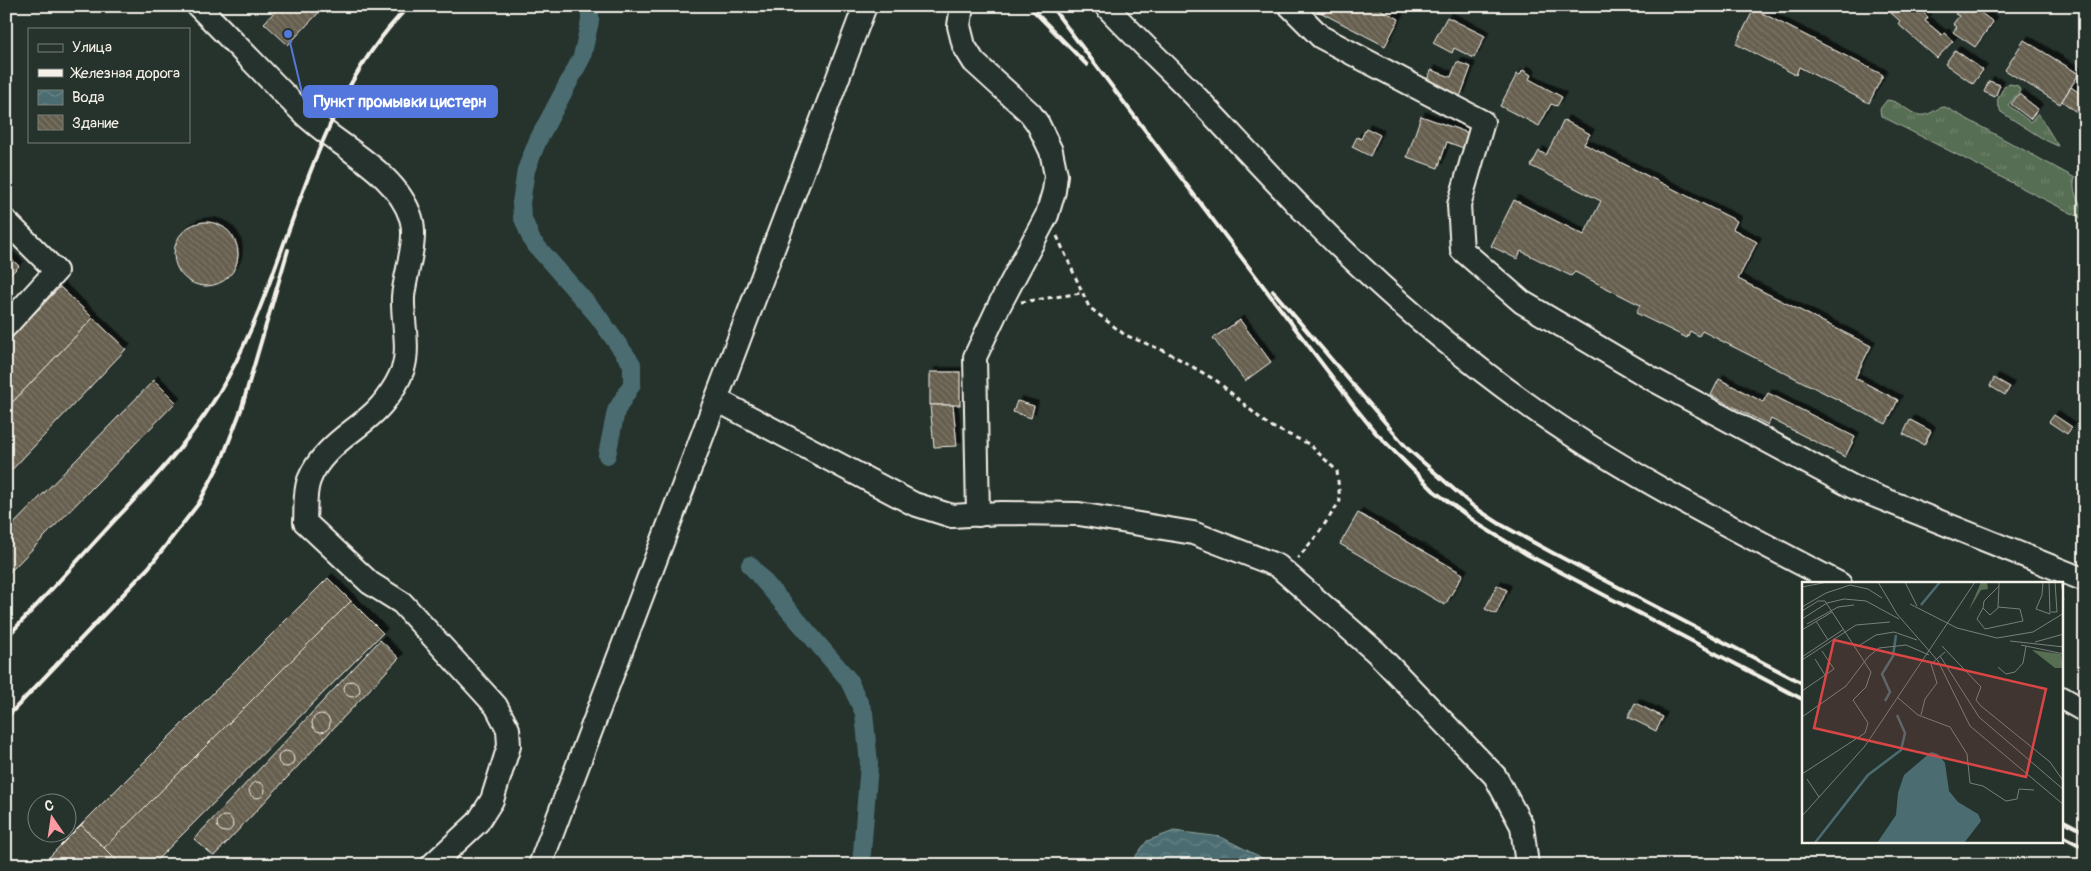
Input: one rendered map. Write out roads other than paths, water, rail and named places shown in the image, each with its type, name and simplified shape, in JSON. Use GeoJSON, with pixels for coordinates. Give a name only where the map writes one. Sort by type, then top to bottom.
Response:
{"type":"FeatureCollection","features":[{"type":"Feature","properties":{"kind":"street"},"geometry":{"type":"LineString","coordinates":[[198,6],[305,114],[382,176],[406,206],[412,220],[413,234],[404,297],[405,351],[403,368],[394,388],[383,404],[331,448],[318,464],[309,480],[305,522],[370,583],[402,603],[496,706],[508,729],[508,746],[492,800],[478,822],[432,865]]}},
{"type":"Feature","properties":{"kind":"street"},"geometry":{"type":"LineString","coordinates":[[540,865],[865,6]]}},
{"type":"Feature","properties":{"kind":"street"},"geometry":{"type":"LineString","coordinates":[[962,6],[959,26],[960,35],[969,55],[1030,113],[1046,137],[1056,176],[1047,215],[999,306],[975,357],[978,515]]}},
{"type":"Feature","properties":{"kind":"street"},"geometry":{"type":"LineString","coordinates":[[1106,6],[1144,47],[1172,71],[1316,223],[1360,266],[1428,326],[1488,374],[1525,403],[1619,464],[1836,582]]}},
{"type":"Feature","properties":{"kind":"street"},"geometry":{"type":"LineString","coordinates":[[1290,6],[1321,37],[1483,122],[1460,205],[1462,250],[1522,302],[1654,380],[1854,487],[2085,580]]}},
{"type":"Feature","properties":{"kind":"street"},"geometry":{"type":"LineString","coordinates":[[6,221],[56,271],[6,326]]}},
{"type":"Feature","properties":{"kind":"street"},"geometry":{"type":"LineString","coordinates":[[717,400],[914,504],[952,516],[1079,514],[1193,533],[1278,566],[1376,652],[1494,776],[1522,826],[1527,865]]}},
{"type":"Feature","properties":{"kind":"street"},"geometry":{"type":"LineString","coordinates":[[2064,699],[2085,711]]}},
{"type":"Feature","properties":{"kind":"water"},"geometry":{"type":"Polygon","coordinates":[[[1174,831],[1221,837],[1273,865],[1129,865],[1147,841],[1174,831]]]}},
{"type":"Feature","properties":{"kind":"waterway"},"geometry":{"type":"LineString","coordinates":[[590,6],[590,21],[582,57],[538,140],[526,170],[521,203],[522,216],[532,241],[597,315],[632,364],[632,384],[616,411],[607,455]]}},
{"type":"Feature","properties":{"kind":"waterway"},"geometry":{"type":"LineString","coordinates":[[750,565],[848,679],[864,713],[869,764],[861,865]]}},
{"type":"Feature","properties":{"kind":"railway"},"geometry":{"type":"LineString","coordinates":[[6,638],[162,470],[217,397],[250,331],[270,283],[306,184],[348,88],[376,45],[409,6]]}},
{"type":"Feature","properties":{"kind":"railway"},"geometry":{"type":"LineString","coordinates":[[1029,6],[1087,65]]}},
{"type":"Feature","properties":{"kind":"railway"},"geometry":{"type":"LineString","coordinates":[[1051,6],[1354,406],[1375,432],[1434,491],[1481,526],[1528,555],[1802,699]]}},
{"type":"Feature","properties":{"kind":"railway"},"geometry":{"type":"LineString","coordinates":[[6,718],[149,567],[199,503],[222,459],[241,410],[288,250]]}},
{"type":"Feature","properties":{"kind":"railway"},"geometry":{"type":"LineString","coordinates":[[1273,291],[1407,448],[1474,507],[1500,524],[1551,552],[1802,683]]}},
{"type":"Feature","properties":{"kind":"railway"},"geometry":{"type":"LineString","coordinates":[[2064,821],[2085,832]]}},
{"type":"Feature","properties":{"kind":"railway"},"geometry":{"type":"LineString","coordinates":[[2064,837],[2085,848]]}},
{"type":"Feature","properties":{"kind":"place","name":"Пункт промывки цистерн"},"geometry":{"type":"Point","coordinates":[288,34]}}]}
